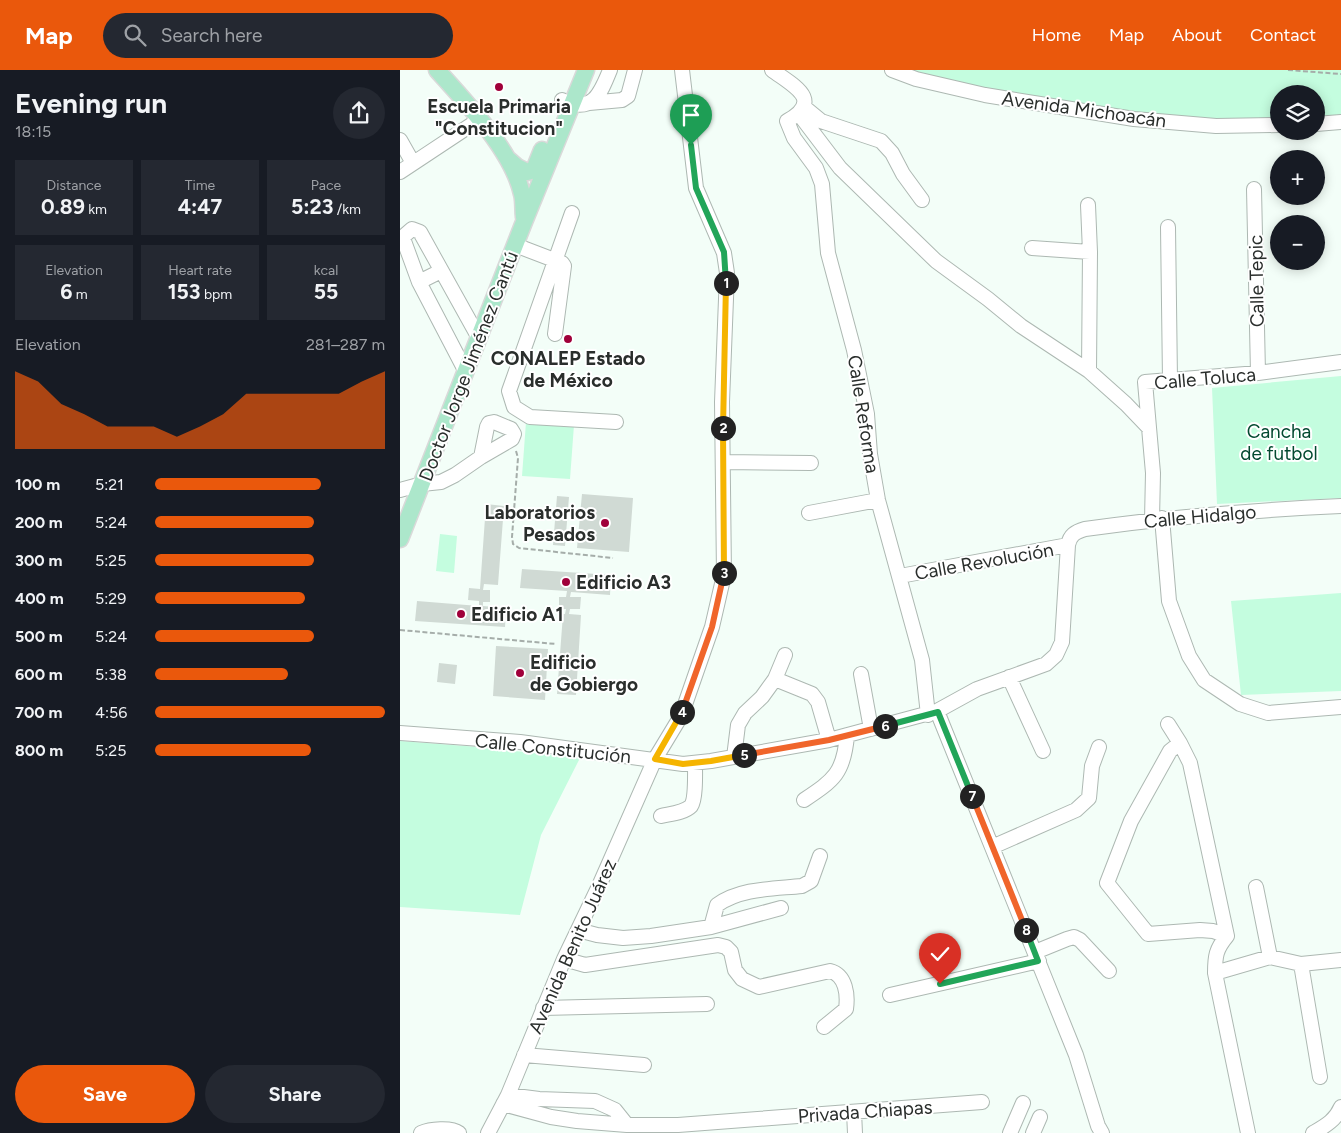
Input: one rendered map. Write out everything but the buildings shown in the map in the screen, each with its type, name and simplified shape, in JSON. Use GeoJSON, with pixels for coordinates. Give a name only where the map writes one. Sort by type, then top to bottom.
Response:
{"type":"FeatureCollection","features":[{"type":"Feature","properties":{"kind":"main road"},"geometry":{"type":"LineString","coordinates":[[438,70],[480,119],[509,160],[523,195],[524,222]]}},
{"type":"Feature","properties":{"kind":"main road"},"geometry":{"type":"LineString","coordinates":[[567,102],[574,70]]}},
{"type":"Feature","properties":{"kind":"main road"},"geometry":{"type":"LineString","coordinates":[[509,160],[527,172],[534,170],[567,102],[586,70]]}},
{"type":"Feature","properties":{"kind":"main road","name":"Doctor Jorge Jiménez Cantú"},"geometry":{"type":"LineString","coordinates":[[400,539],[524,222],[567,102]]}},
{"type":"Feature","properties":{"kind":"street"},"geometry":{"type":"LineString","coordinates":[[589,103],[600,93],[610,70]]}},
{"type":"Feature","properties":{"kind":"street"},"geometry":{"type":"LineString","coordinates":[[567,102],[582,106],[589,103],[622,100],[628,96],[635,70]]}},
{"type":"Feature","properties":{"kind":"street","name":"Avenida Benito Juárez"},"geometry":{"type":"LineString","coordinates":[[488,1133],[505,1100],[564,959],[599,886],[655,759],[681,716],[712,627],[724,575],[722,402],[727,273],[724,252],[696,188],[682,70]]}},
{"type":"Feature","properties":{"kind":"street"},"geometry":{"type":"LineString","coordinates":[[772,70],[797,88],[805,99],[797,114]]}},
{"type":"Feature","properties":{"kind":"street","name":"Avenida Michoacán"},"geometry":{"type":"LineString","coordinates":[[892,70],[916,79],[985,95],[1134,119],[1216,126],[1270,125]]}},
{"type":"Feature","properties":{"kind":"street"},"geometry":{"type":"LineString","coordinates":[[797,114],[881,141],[892,153],[903,174],[922,200]]}},
{"type":"Feature","properties":{"kind":"street"},"geometry":{"type":"LineString","coordinates":[[797,114],[840,168],[936,261],[1021,326],[1088,371],[1126,404],[1149,428]]}},
{"type":"Feature","properties":{"kind":"street","name":"Calle Reforma"},"geometry":{"type":"LineString","coordinates":[[797,114],[794,138],[816,168],[822,184],[828,253],[854,350],[866,414],[870,454],[878,500],[922,660],[933,713],[1037,957],[1076,1055],[1098,1126],[1102,1133]]}},
{"type":"Feature","properties":{"kind":"street"},"geometry":{"type":"LineString","coordinates":[[400,172],[480,119]]}},
{"type":"Feature","properties":{"kind":"street"},"geometry":{"type":"LineString","coordinates":[[1325,123],[1341,122]]}},
{"type":"Feature","properties":{"kind":"street"},"geometry":{"type":"LineString","coordinates":[[400,140],[413,163]]}},
{"type":"Feature","properties":{"kind":"street","name":"Calle Tepic"},"geometry":{"type":"LineString","coordinates":[[1254,189],[1258,373]]}},
{"type":"Feature","properties":{"kind":"street"},"geometry":{"type":"LineString","coordinates":[[1088,205],[1090,252],[1088,371]]}},
{"type":"Feature","properties":{"kind":"street"},"geometry":{"type":"LineString","coordinates":[[572,213],[508,391],[514,407],[530,417],[616,422]]}},
{"type":"Feature","properties":{"kind":"street"},"geometry":{"type":"LineString","coordinates":[[1168,227],[1170,380]]}},
{"type":"Feature","properties":{"kind":"street"},"geometry":{"type":"LineString","coordinates":[[466,372],[419,282],[404,241],[404,236],[412,229],[420,232],[478,338]]}},
{"type":"Feature","properties":{"kind":"street"},"geometry":{"type":"LineString","coordinates":[[515,245],[562,262],[564,266],[556,334]]}},
{"type":"Feature","properties":{"kind":"street"},"geometry":{"type":"LineString","coordinates":[[1032,248],[1090,252]]}},
{"type":"Feature","properties":{"kind":"street"},"geometry":{"type":"LineString","coordinates":[[419,282],[441,271]]}},
{"type":"Feature","properties":{"kind":"street","name":"Calle Toluca"},"geometry":{"type":"LineString","coordinates":[[1341,362],[1258,373],[1145,382],[1157,519],[1169,601],[1189,656],[1204,680],[1240,704],[1268,714],[1341,707]]}},
{"type":"Feature","properties":{"kind":"street"},"geometry":{"type":"LineString","coordinates":[[400,490],[422,484],[441,482],[456,475],[481,457],[512,439],[514,434],[511,429],[494,422],[489,423],[481,457]]}},
{"type":"Feature","properties":{"kind":"street"},"geometry":{"type":"LineString","coordinates":[[723,462],[811,463]]}},
{"type":"Feature","properties":{"kind":"street"},"geometry":{"type":"LineString","coordinates":[[809,513],[878,500]]}},
{"type":"Feature","properties":{"kind":"street","name":"Calle Hidalgo"},"geometry":{"type":"LineString","coordinates":[[1068,545],[1076,532],[1085,529],[1157,519],[1252,510],[1341,506]]}},
{"type":"Feature","properties":{"kind":"street","name":"Calle Constitución"},"geometry":{"type":"LineString","coordinates":[[400,733],[520,742],[683,764],[829,740],[933,713],[977,689],[1046,664],[1056,655],[1062,642],[1068,545]]}},
{"type":"Feature","properties":{"kind":"street","name":"Calle Revolución"},"geometry":{"type":"LineString","coordinates":[[900,576],[1068,545]]}},
{"type":"Feature","properties":{"kind":"street"},"geometry":{"type":"LineString","coordinates":[[734,757],[738,725],[745,713],[762,697],[775,679],[785,655]]}},
{"type":"Feature","properties":{"kind":"street"},"geometry":{"type":"LineString","coordinates":[[862,674],[871,729]]}},
{"type":"Feature","properties":{"kind":"street"},"geometry":{"type":"LineString","coordinates":[[1010,677],[1043,751]]}},
{"type":"Feature","properties":{"kind":"street"},"geometry":{"type":"LineString","coordinates":[[775,679],[812,694],[818,702],[829,740]]}},
{"type":"Feature","properties":{"kind":"street"},"geometry":{"type":"LineString","coordinates":[[1168,724],[1190,763],[1227,936]]}},
{"type":"Feature","properties":{"kind":"street"},"geometry":{"type":"LineString","coordinates":[[804,800],[828,784],[840,770],[846,748],[847,735]]}},
{"type":"Feature","properties":{"kind":"street"},"geometry":{"type":"LineString","coordinates":[[1180,743],[1170,751],[1131,821],[1107,883],[1148,934],[1200,930],[1213,931],[1227,936]]}},
{"type":"Feature","properties":{"kind":"street"},"geometry":{"type":"LineString","coordinates":[[992,848],[1076,810],[1089,798],[1092,766],[1100,747]]}},
{"type":"Feature","properties":{"kind":"street"},"geometry":{"type":"LineString","coordinates":[[661,816],[684,810],[691,806],[694,799],[695,763]]}},
{"type":"Feature","properties":{"kind":"street"},"geometry":{"type":"LineString","coordinates":[[711,927],[717,905],[727,898],[739,894],[802,886],[811,881],[820,856]]}},
{"type":"Feature","properties":{"kind":"street"},"geometry":{"type":"LineString","coordinates":[[1256,887],[1270,957]]}},
{"type":"Feature","properties":{"kind":"street"},"geometry":{"type":"LineString","coordinates":[[578,930],[596,935],[623,938],[651,936],[711,927],[780,908]]}},
{"type":"Feature","properties":{"kind":"street"},"geometry":{"type":"LineString","coordinates":[[1227,936],[1218,946],[1215,959],[1215,973],[1248,1133]]}},
{"type":"Feature","properties":{"kind":"street"},"geometry":{"type":"LineString","coordinates":[[890,996],[1037,957],[1067,939],[1074,937],[1080,940],[1109,971]]}},
{"type":"Feature","properties":{"kind":"street"},"geometry":{"type":"LineString","coordinates":[[564,959],[585,965],[718,945],[726,947],[731,952],[735,970],[742,979],[749,984],[759,987],[830,972],[837,973],[843,981],[847,1000],[846,1009],[824,1027]]}},
{"type":"Feature","properties":{"kind":"street"},"geometry":{"type":"LineString","coordinates":[[1215,973],[1270,957],[1301,964],[1341,960]]}},
{"type":"Feature","properties":{"kind":"street"},"geometry":{"type":"LineString","coordinates":[[1301,964],[1320,1078]]}},
{"type":"Feature","properties":{"kind":"street"},"geometry":{"type":"LineString","coordinates":[[544,1008],[707,1004]]}},
{"type":"Feature","properties":{"kind":"street"},"geometry":{"type":"LineString","coordinates":[[524,1055],[644,1065]]}},
{"type":"Feature","properties":{"kind":"street"},"geometry":{"type":"LineString","coordinates":[[505,1100],[595,1101],[615,1110],[627,1125]]}},
{"type":"Feature","properties":{"kind":"street","name":"Privada Chiapas"},"geometry":{"type":"LineString","coordinates":[[505,1100],[551,1118],[678,1129],[982,1102]]}},
{"type":"Feature","properties":{"kind":"street"},"geometry":{"type":"LineString","coordinates":[[1010,1133],[1023,1103]]}},
{"type":"Feature","properties":{"kind":"street"},"geometry":{"type":"LineString","coordinates":[[1313,1133],[1331,1123],[1341,1107]]}},
{"type":"Feature","properties":{"kind":"street"},"geometry":{"type":"LineString","coordinates":[[854,1112],[855,1133]]}},
{"type":"Feature","properties":{"kind":"street"},"geometry":{"type":"LineString","coordinates":[[1033,1133],[1040,1117]]}},
{"type":"Feature","properties":{"kind":"street"},"geometry":{"type":"LineString","coordinates":[[421,1133],[425,1131],[454,1130],[459,1133]]}},
{"type":"Feature","properties":{"kind":"path"},"geometry":{"type":"LineString","coordinates":[[1288,70],[1341,74]]}},
{"type":"Feature","properties":{"kind":"path"},"geometry":{"type":"LineString","coordinates":[[512,439],[518,458],[513,544],[519,548],[613,558]]}},
{"type":"Feature","properties":{"kind":"path"},"geometry":{"type":"LineString","coordinates":[[400,630],[556,644]]}},
{"type":"Feature","properties":{"kind":"green space"},"geometry":{"type":"Polygon","coordinates":[[[909,70],[1341,70],[1341,116],[1325,117],[1325,85],[1270,85],[1270,119],[1213,120],[1105,109],[995,91],[909,70]]]}},
{"type":"Feature","properties":{"kind":"green space","name":"Cancha de futbol"},"geometry":{"type":"Polygon","coordinates":[[[1341,376],[1341,498],[1217,504],[1212,388],[1341,376]]]}},
{"type":"Feature","properties":{"kind":"green space"},"geometry":{"type":"Polygon","coordinates":[[[526,422],[574,425],[570,479],[522,476],[526,422]]]}},
{"type":"Feature","properties":{"kind":"green space"},"geometry":{"type":"Polygon","coordinates":[[[440,534],[457,536],[454,573],[436,571],[440,534]]]}},
{"type":"Feature","properties":{"kind":"green space"},"geometry":{"type":"Polygon","coordinates":[[[1341,593],[1341,691],[1241,695],[1231,601],[1341,593]]]}},
{"type":"Feature","properties":{"kind":"green space"},"geometry":{"type":"Polygon","coordinates":[[[400,741],[580,758],[541,835],[520,915],[400,907],[400,741]]]}},
{"type":"Feature","properties":{"kind":"place","name":"Escuela Primaria \"Constitucion\""},"geometry":{"type":"Point","coordinates":[499,87]}},
{"type":"Feature","properties":{"kind":"place","name":"CONALEP Estado de México"},"geometry":{"type":"Point","coordinates":[568,339]}},
{"type":"Feature","properties":{"kind":"place","name":"Laboratorios Pesados"},"geometry":{"type":"Point","coordinates":[605,523]}},
{"type":"Feature","properties":{"kind":"place","name":"Edificio A3"},"geometry":{"type":"Point","coordinates":[566,582]}},
{"type":"Feature","properties":{"kind":"place","name":"Edificio A1"},"geometry":{"type":"Point","coordinates":[461,614]}},
{"type":"Feature","properties":{"kind":"place","name":"Edificio de Gobiergo"},"geometry":{"type":"Point","coordinates":[520,673]}},
{"type":"Feature","properties":{"kind":"route"},"geometry":{"type":"LineString","coordinates":[[691,145],[696,188],[714,233],[724,252],[727,273],[722,402],[724,575],[712,627],[681,716],[655,759],[683,764],[711,761],[829,740],[938,712],[1038,961],[940,984]]}}]}
